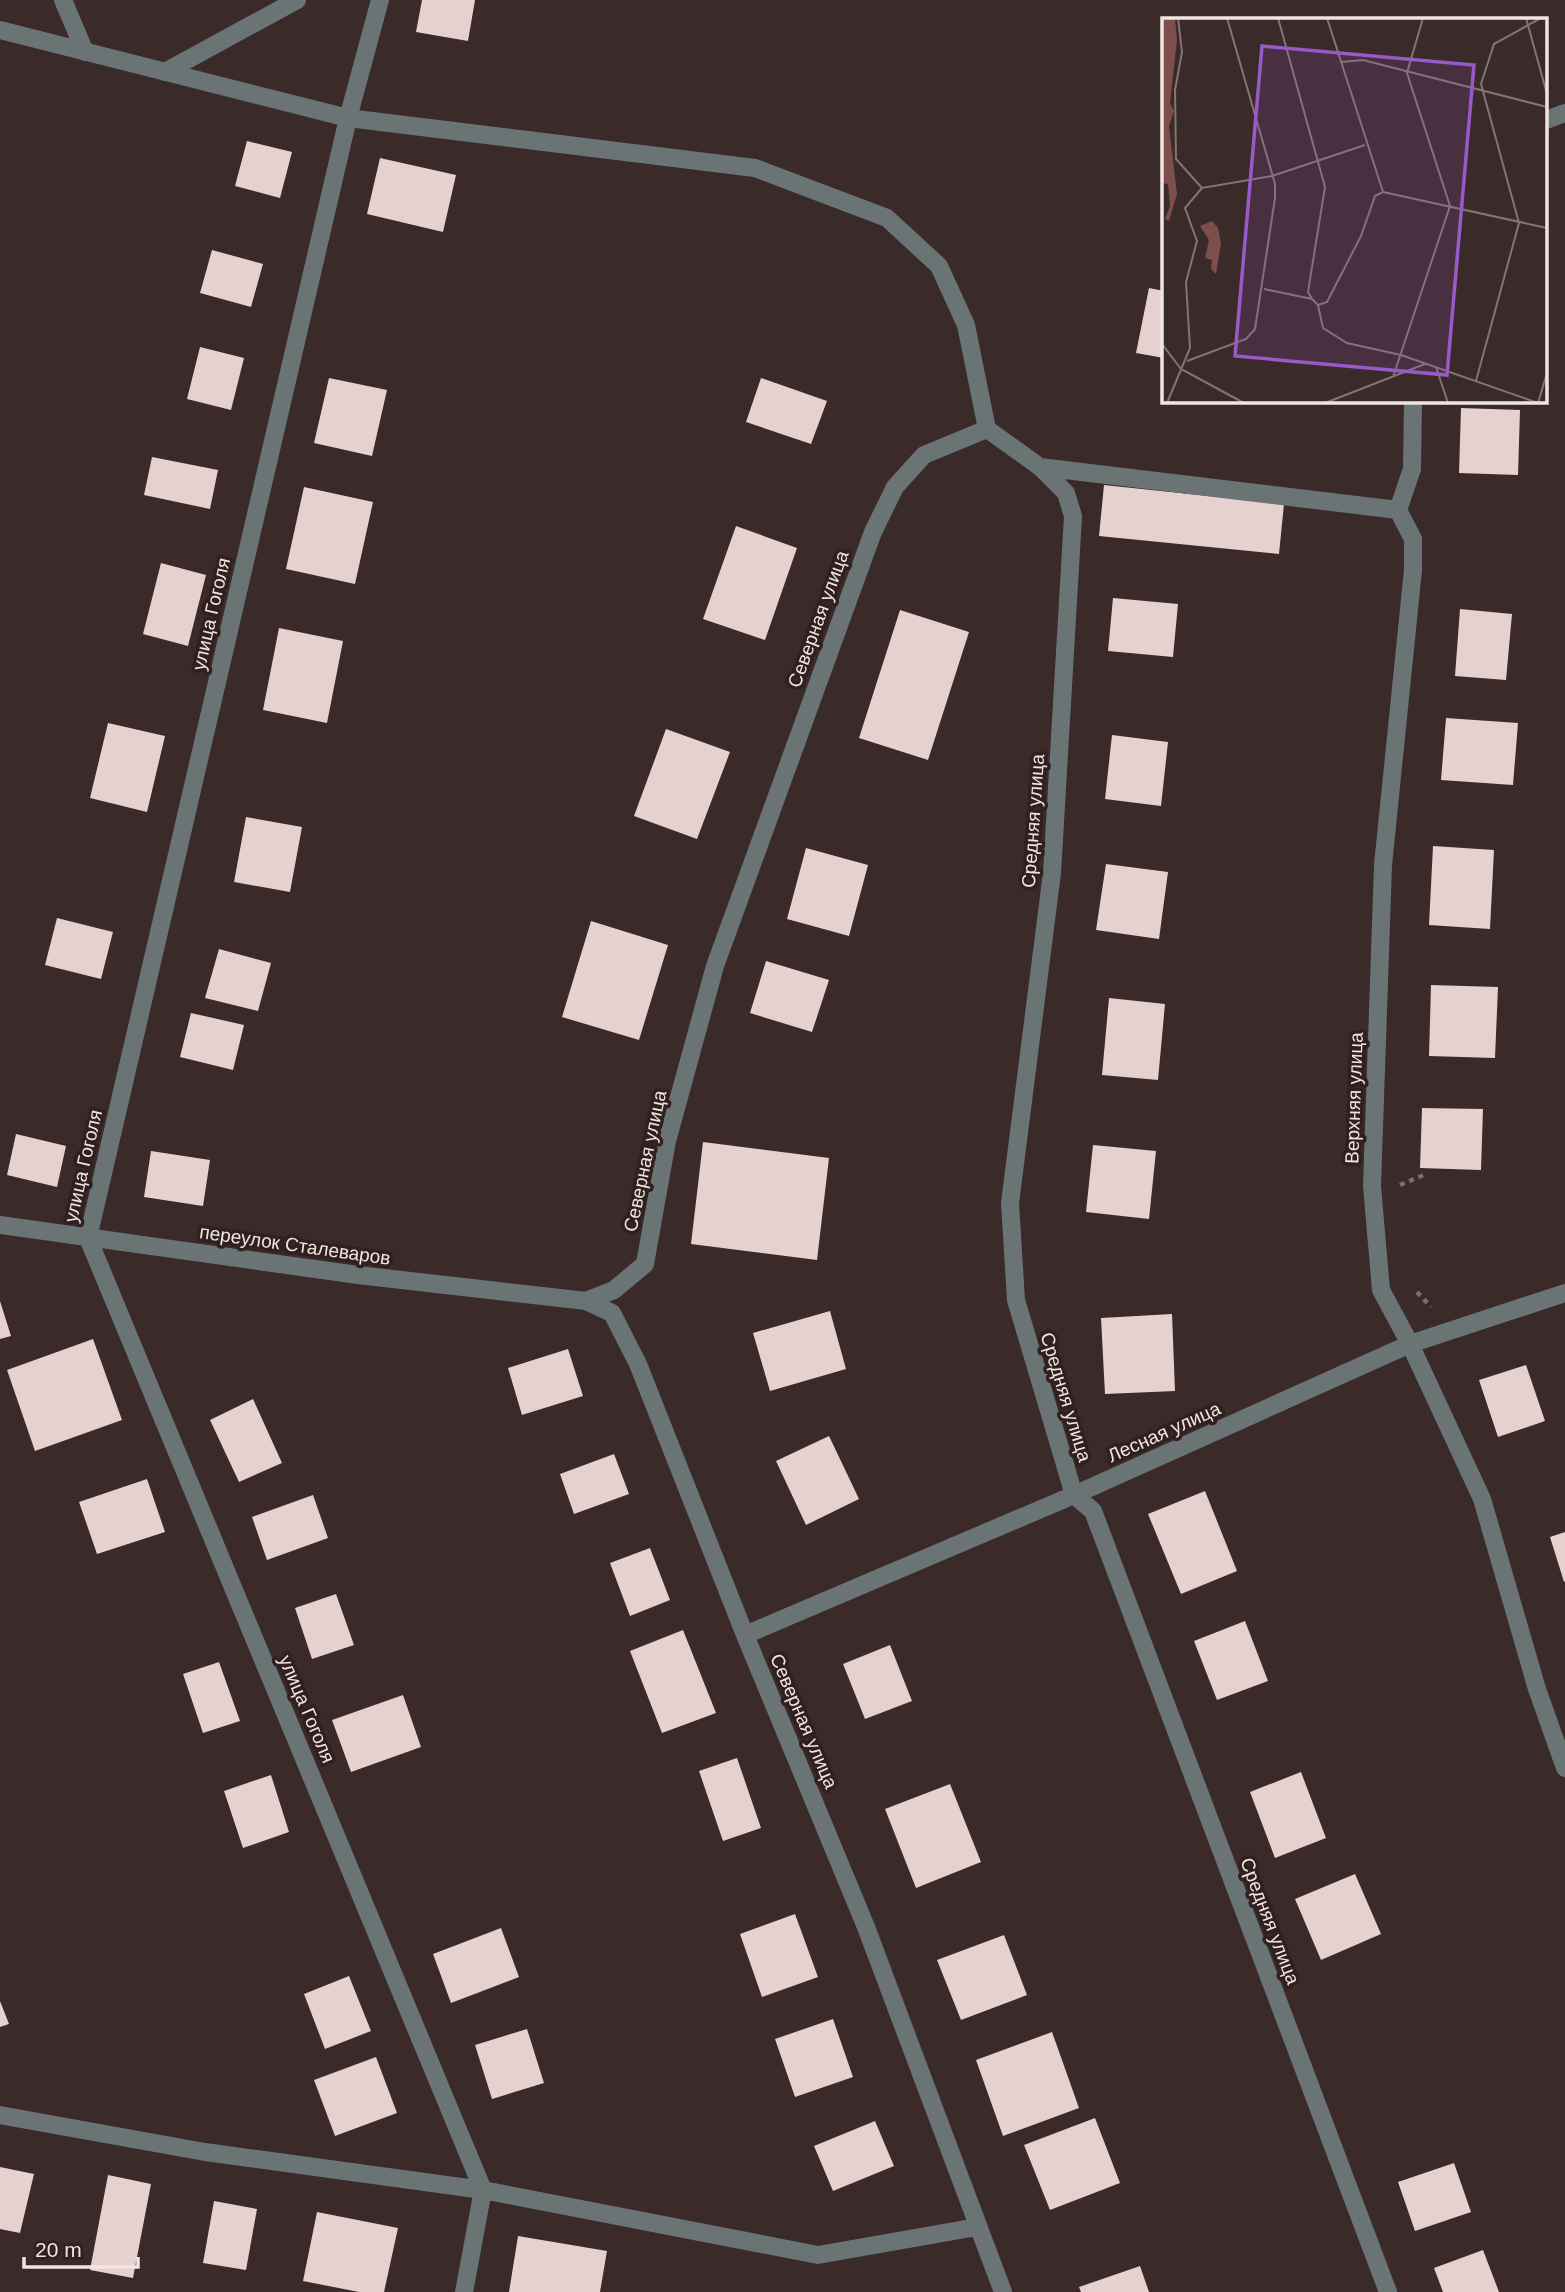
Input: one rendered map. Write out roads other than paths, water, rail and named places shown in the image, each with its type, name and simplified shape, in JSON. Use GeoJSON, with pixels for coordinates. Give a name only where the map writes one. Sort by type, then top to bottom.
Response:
{"type":"FeatureCollection","features":[{"type":"Feature","properties":{"kind":"street"},"geometry":{"type":"LineString","coordinates":[[63,0],[85,51]]}},
{"type":"Feature","properties":{"kind":"street"},"geometry":{"type":"LineString","coordinates":[[165,72],[297,0]]}},
{"type":"Feature","properties":{"kind":"street","name":"улица Гоголя"},"geometry":{"type":"LineString","coordinates":[[380,0],[348,118],[88,1238],[484,2190]]}},
{"type":"Feature","properties":{"kind":"street"},"geometry":{"type":"LineString","coordinates":[[0,30],[348,118],[755,168],[887,218],[939,266],[966,325],[987,429],[1040,467],[1398,510],[1412,469],[1413,402]]}},
{"type":"Feature","properties":{"kind":"street"},"geometry":{"type":"LineString","coordinates":[[1548,119],[1565,113]]}},
{"type":"Feature","properties":{"kind":"street","name":"Северная улица"},"geometry":{"type":"LineString","coordinates":[[586,1301],[614,1290],[645,1264],[667,1142],[715,966],[873,531],[895,487],[925,456],[987,429]]}},
{"type":"Feature","properties":{"kind":"street","name":"Средняя улица"},"geometry":{"type":"LineString","coordinates":[[1040,467],[1066,493],[1073,516],[1052,873],[1010,1203],[1016,1300],[1074,1495],[1094,1511],[1388,2292]]}},
{"type":"Feature","properties":{"kind":"street","name":"Верхняя улица"},"geometry":{"type":"LineString","coordinates":[[1398,510],[1413,539],[1413,570],[1383,866],[1372,1186],[1381,1290],[1410,1344],[1482,1499],[1537,1689],[1565,1768]]}},
{"type":"Feature","properties":{"kind":"street","name":"переулок Сталеваров"},"geometry":{"type":"LineString","coordinates":[[0,1225],[358,1275],[586,1301]]}},
{"type":"Feature","properties":{"kind":"street","name":"Лесная улица"},"geometry":{"type":"LineString","coordinates":[[745,1635],[1074,1495],[1410,1344],[1565,1293]]}},
{"type":"Feature","properties":{"kind":"street","name":"Северная улица"},"geometry":{"type":"LineString","coordinates":[[586,1301],[612,1313],[638,1364],[745,1635],[866,1927],[1003,2292]]}},
{"type":"Feature","properties":{"kind":"street"},"geometry":{"type":"LineString","coordinates":[[0,2115],[205,2152],[484,2190],[818,2255],[977,2227]]}},
{"type":"Feature","properties":{"kind":"street"},"geometry":{"type":"LineString","coordinates":[[464,2292],[484,2190]]}}]}
